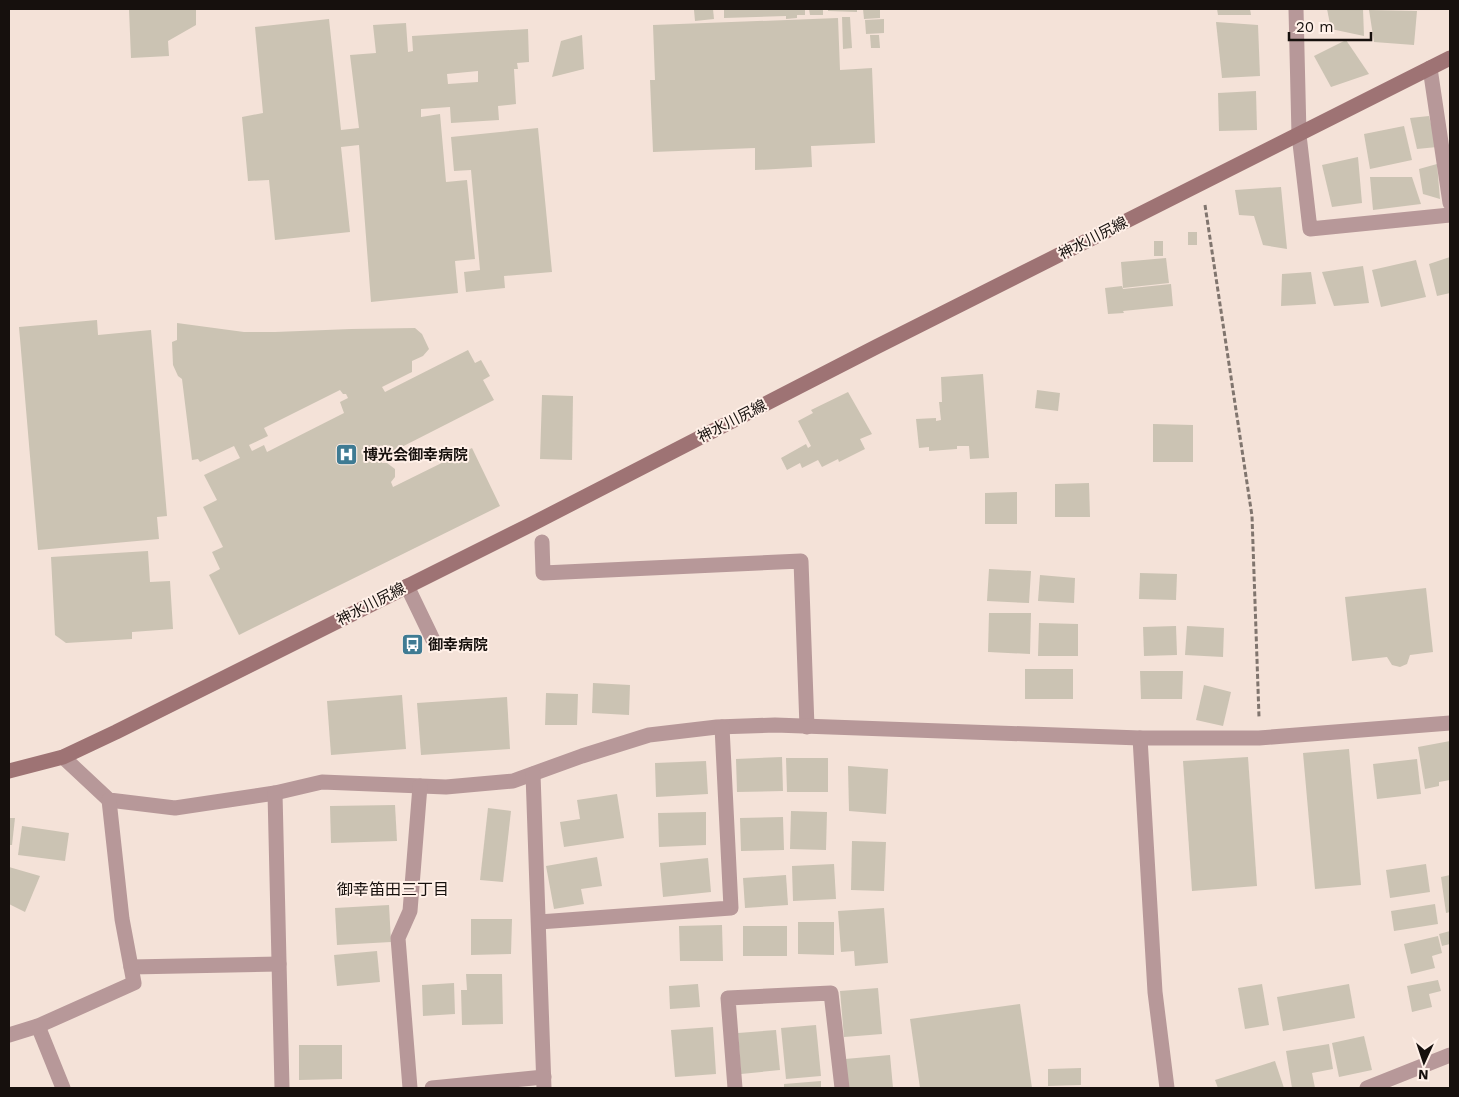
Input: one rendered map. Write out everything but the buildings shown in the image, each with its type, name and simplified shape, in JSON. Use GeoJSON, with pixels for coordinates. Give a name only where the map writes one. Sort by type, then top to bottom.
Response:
{"type":"FeatureCollection","features":[{"type":"Feature","properties":{"kind":"main road","name":"神水川尻線"},"geometry":{"type":"LineString","coordinates":[[9,772],[63,757],[530,525],[876,347],[1450,58]]}},
{"type":"Feature","properties":{"kind":"street"},"geometry":{"type":"LineString","coordinates":[[1296,9],[1299,135],[1310,229],[1450,215]]}},
{"type":"Feature","properties":{"kind":"street"},"geometry":{"type":"LineString","coordinates":[[1430,68],[1450,203]]}},
{"type":"Feature","properties":{"kind":"street"},"geometry":{"type":"LineString","coordinates":[[542,542],[543,573],[801,561],[807,727]]}},
{"type":"Feature","properties":{"kind":"street"},"geometry":{"type":"LineString","coordinates":[[407,586],[434,642]]}},
{"type":"Feature","properties":{"kind":"street"},"geometry":{"type":"LineString","coordinates":[[63,757],[109,800],[175,808],[276,793],[322,782],[446,787],[513,781],[649,735],[722,727],[775,726],[1140,738],[1260,738],[1450,723]]}},
{"type":"Feature","properties":{"kind":"street"},"geometry":{"type":"LineString","coordinates":[[539,922],[731,908],[722,727]]}},
{"type":"Feature","properties":{"kind":"street"},"geometry":{"type":"LineString","coordinates":[[1140,738],[1155,992],[1167,1088]]}},
{"type":"Feature","properties":{"kind":"street"},"geometry":{"type":"LineString","coordinates":[[432,1088],[544,1082],[533,774]]}},
{"type":"Feature","properties":{"kind":"street"},"geometry":{"type":"LineString","coordinates":[[410,1088],[398,938],[410,911],[420,786]]}},
{"type":"Feature","properties":{"kind":"street"},"geometry":{"type":"LineString","coordinates":[[276,793],[282,1088]]}},
{"type":"Feature","properties":{"kind":"street"},"geometry":{"type":"LineString","coordinates":[[9,1035],[38,1026],[134,983],[122,919],[109,800]]}},
{"type":"Feature","properties":{"kind":"street"},"geometry":{"type":"LineString","coordinates":[[131,967],[279,964]]}},
{"type":"Feature","properties":{"kind":"street"},"geometry":{"type":"LineString","coordinates":[[736,1088],[728,998],[831,993],[842,1088]]}},
{"type":"Feature","properties":{"kind":"street"},"geometry":{"type":"LineString","coordinates":[[38,1026],[63,1088]]}},
{"type":"Feature","properties":{"kind":"street"},"geometry":{"type":"LineString","coordinates":[[1368,1088],[1450,1055]]}},
{"type":"Feature","properties":{"kind":"path"},"geometry":{"type":"LineString","coordinates":[[1202,184],[1252,516],[1260,738]]}},
{"type":"Feature","properties":{"kind":"place","name":"博光会御幸病院"},"geometry":{"type":"Point","coordinates":[347,455]}},
{"type":"Feature","properties":{"kind":"place","name":"御幸病院"},"geometry":{"type":"Point","coordinates":[412,645]}},
{"type":"Feature","properties":{"kind":"district","name":"御幸笛田三丁目"},"geometry":{"type":"Point","coordinates":[393,889]}}]}
